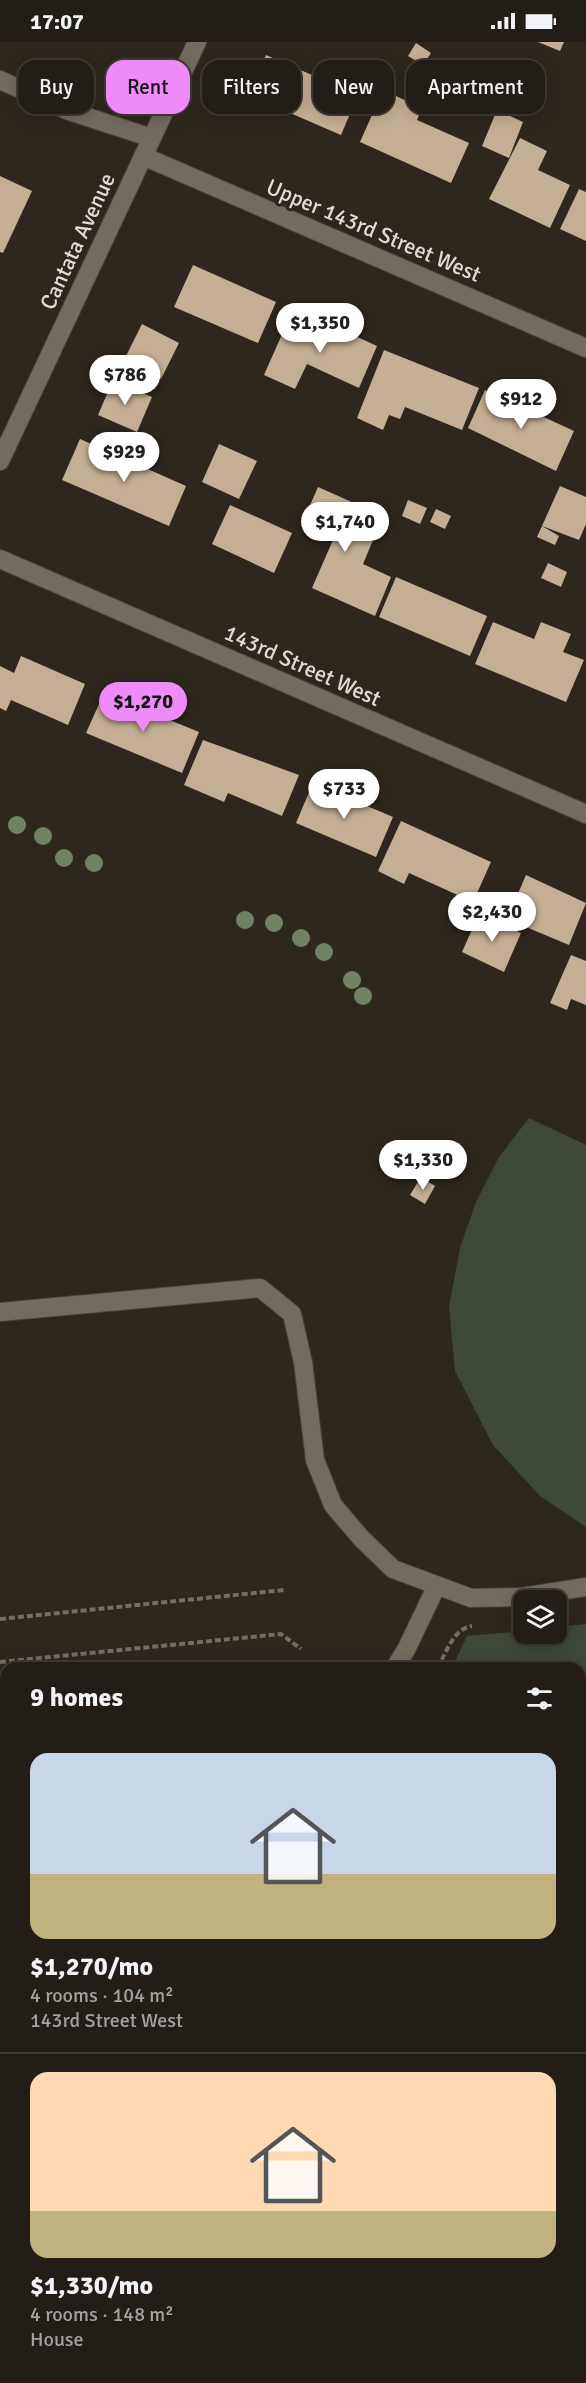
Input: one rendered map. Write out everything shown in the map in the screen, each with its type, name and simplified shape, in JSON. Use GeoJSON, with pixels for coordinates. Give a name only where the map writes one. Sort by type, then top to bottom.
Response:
{"type":"FeatureCollection","features":[{"type":"Feature","properties":{"kind":"street","name":"Cantata Avenue"},"geometry":{"type":"LineString","coordinates":[[0,461],[197,42]]}},
{"type":"Feature","properties":{"kind":"street"},"geometry":{"type":"LineString","coordinates":[[0,80],[69,111],[152,138]]}},
{"type":"Feature","properties":{"kind":"street","name":"Upper 143rd Street West"},"geometry":{"type":"LineString","coordinates":[[143,156],[586,348]]}},
{"type":"Feature","properties":{"kind":"street","name":"143rd Street West"},"geometry":{"type":"LineString","coordinates":[[0,559],[586,814]]}},
{"type":"Feature","properties":{"kind":"street"},"geometry":{"type":"LineString","coordinates":[[0,1311],[261,1288],[292,1314],[303,1362],[315,1460],[333,1505],[361,1538],[393,1569],[436,1587],[471,1598],[522,1598],[586,1587]]}},
{"type":"Feature","properties":{"kind":"street"},"geometry":{"type":"LineString","coordinates":[[398,1662],[436,1587]]}},
{"type":"Feature","properties":{"kind":"path"},"geometry":{"type":"LineString","coordinates":[[0,1619],[285,1590]]}},
{"type":"Feature","properties":{"kind":"path"},"geometry":{"type":"LineString","coordinates":[[441,1662],[459,1632],[467,1627],[477,1626]]}},
{"type":"Feature","properties":{"kind":"path"},"geometry":{"type":"LineString","coordinates":[[0,1662],[281,1634],[301,1649]]}},
{"type":"Feature","properties":{"kind":"green space"},"geometry":{"type":"Polygon","coordinates":[[[529,1118],[586,1145],[586,1527],[540,1496],[493,1445],[455,1371],[449,1307],[460,1248],[476,1202],[499,1157],[529,1118]]]}},
{"type":"Feature","properties":{"kind":"green space"},"geometry":{"type":"Polygon","coordinates":[[[586,1624],[586,1662],[455,1662],[467,1636],[513,1632],[513,1644],[567,1644],[567,1626],[586,1624]]]}},
{"type":"Feature","properties":{"kind":"building"},"geometry":{"type":"Polygon","coordinates":[[[538,42],[564,42],[560,51],[538,42]]]}},
{"type":"Feature","properties":{"kind":"building"},"geometry":{"type":"Polygon","coordinates":[[[416,43],[431,53],[426,60],[415,60],[408,56],[416,43]]]}},
{"type":"Feature","properties":{"kind":"building"},"geometry":{"type":"Polygon","coordinates":[[[266,55],[278,60],[264,60],[266,55]]]}},
{"type":"Feature","properties":{"kind":"building"},"geometry":{"type":"Polygon","coordinates":[[[301,70],[313,75],[313,114],[350,114],[341,135],[292,114],[301,114],[301,70]]]}},
{"type":"Feature","properties":{"kind":"building"},"geometry":{"type":"Polygon","coordinates":[[[394,95],[406,101],[406,114],[420,114],[417,120],[469,143],[451,183],[360,142],[372,114],[394,114],[394,95]]]}},
{"type":"Feature","properties":{"kind":"building"},"geometry":{"type":"Polygon","coordinates":[[[495,114],[506,114],[523,122],[509,158],[482,146],[495,114]]]}},
{"type":"Feature","properties":{"kind":"building"},"geometry":{"type":"Polygon","coordinates":[[[520,138],[547,151],[538,170],[570,185],[550,228],[489,199],[520,138]]]}},
{"type":"Feature","properties":{"kind":"building"},"geometry":{"type":"Polygon","coordinates":[[[0,176],[32,191],[3,253],[0,252],[0,176]]]}},
{"type":"Feature","properties":{"kind":"building"},"geometry":{"type":"Polygon","coordinates":[[[579,189],[586,192],[586,241],[560,229],[579,189]]]}},
{"type":"Feature","properties":{"kind":"building"},"geometry":{"type":"Polygon","coordinates":[[[193,265],[276,302],[258,343],[174,307],[193,265]]]}},
{"type":"Feature","properties":{"kind":"building"},"geometry":{"type":"Polygon","coordinates":[[[316,318],[377,346],[359,388],[307,364],[295,389],[264,375],[287,323],[309,333],[316,318]]]}},
{"type":"Feature","properties":{"kind":"building"},"geometry":{"type":"Polygon","coordinates":[[[142,324],[179,343],[161,379],[124,360],[142,324]]]}},
{"type":"Feature","properties":{"kind":"building"},"geometry":{"type":"Polygon","coordinates":[[[384,350],[479,388],[462,430],[405,407],[400,419],[389,415],[383,430],[357,418],[384,350]]]}},
{"type":"Feature","properties":{"kind":"building"},"geometry":{"type":"Polygon","coordinates":[[[113,380],[152,397],[137,432],[98,415],[113,380]]]}},
{"type":"Feature","properties":{"kind":"building"},"geometry":{"type":"Polygon","coordinates":[[[485,390],[574,431],[556,471],[468,428],[485,390]]]}},
{"type":"Feature","properties":{"kind":"building"},"geometry":{"type":"Polygon","coordinates":[[[80,439],[186,486],[169,526],[62,480],[80,439]]]}},
{"type":"Feature","properties":{"kind":"building"},"geometry":{"type":"Polygon","coordinates":[[[219,444],[257,461],[239,499],[202,482],[219,444]]]}},
{"type":"Feature","properties":{"kind":"building"},"geometry":{"type":"Polygon","coordinates":[[[560,486],[586,497],[586,524],[579,540],[542,526],[560,486]]]}},
{"type":"Feature","properties":{"kind":"building"},"geometry":{"type":"Polygon","coordinates":[[[318,487],[363,507],[355,524],[376,533],[363,564],[391,577],[375,616],[312,588],[333,540],[301,526],[318,487]]]}},
{"type":"Feature","properties":{"kind":"building"},"geometry":{"type":"Polygon","coordinates":[[[408,500],[427,508],[420,524],[402,516],[408,500]]]}},
{"type":"Feature","properties":{"kind":"building"},"geometry":{"type":"Polygon","coordinates":[[[230,505],[292,533],[274,573],[212,544],[230,505]]]}},
{"type":"Feature","properties":{"kind":"building"},"geometry":{"type":"Polygon","coordinates":[[[436,509],[451,516],[445,529],[430,522],[436,509]]]}},
{"type":"Feature","properties":{"kind":"building"},"geometry":{"type":"Polygon","coordinates":[[[542,526],[559,536],[555,545],[537,537],[542,526]]]}},
{"type":"Feature","properties":{"kind":"building"},"geometry":{"type":"Polygon","coordinates":[[[548,563],[567,572],[561,587],[541,578],[548,563]]]}},
{"type":"Feature","properties":{"kind":"building"},"geometry":{"type":"Polygon","coordinates":[[[396,577],[487,616],[470,656],[379,617],[396,577]]]}},
{"type":"Feature","properties":{"kind":"building"},"geometry":{"type":"Polygon","coordinates":[[[493,622],[534,639],[541,622],[571,634],[563,652],[584,660],[566,702],[475,664],[493,622]]]}},
{"type":"Feature","properties":{"kind":"building"},"geometry":{"type":"Polygon","coordinates":[[[21,656],[85,684],[68,725],[11,700],[6,711],[0,708],[0,666],[14,673],[21,656]]]}},
{"type":"Feature","properties":{"kind":"building"},"geometry":{"type":"Polygon","coordinates":[[[104,693],[199,732],[182,773],[86,733],[104,693]]]}},
{"type":"Feature","properties":{"kind":"building"},"geometry":{"type":"Polygon","coordinates":[[[203,740],[299,775],[282,816],[228,793],[224,802],[184,785],[203,740]]]}},
{"type":"Feature","properties":{"kind":"building"},"geometry":{"type":"Polygon","coordinates":[[[313,783],[393,817],[376,857],[296,823],[313,783]]]}},
{"type":"Feature","properties":{"kind":"building"},"geometry":{"type":"Polygon","coordinates":[[[401,821],[491,862],[473,902],[409,873],[404,884],[378,871],[401,821]]]}},
{"type":"Feature","properties":{"kind":"building"},"geometry":{"type":"Polygon","coordinates":[[[526,875],[586,903],[569,945],[507,919],[526,875]]]}},
{"type":"Feature","properties":{"kind":"building"},"geometry":{"type":"Polygon","coordinates":[[[479,914],[521,933],[504,972],[462,952],[479,914]]]}},
{"type":"Feature","properties":{"kind":"building"},"geometry":{"type":"Polygon","coordinates":[[[571,955],[586,961],[586,1005],[571,999],[567,1010],[550,1003],[571,955]]]}},
{"type":"Feature","properties":{"kind":"building"},"geometry":{"type":"Polygon","coordinates":[[[421,1177],[435,1186],[425,1204],[410,1195],[421,1177]]]}}]}
